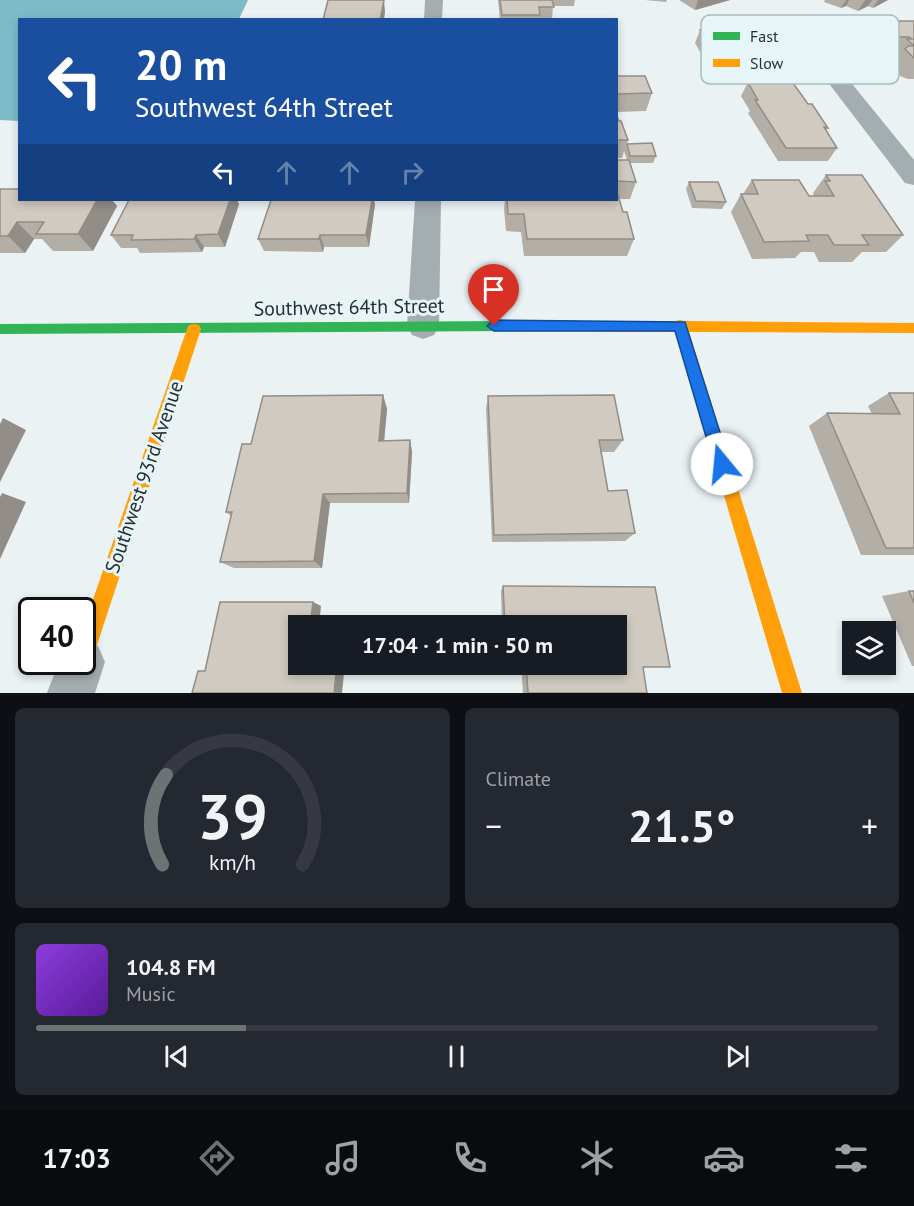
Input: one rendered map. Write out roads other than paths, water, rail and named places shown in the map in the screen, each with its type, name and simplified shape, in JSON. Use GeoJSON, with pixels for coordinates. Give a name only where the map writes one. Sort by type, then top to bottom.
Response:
{"type":"FeatureCollection","features":[{"type":"Feature","properties":{"kind":"street"},"geometry":{"type":"LineString","coordinates":[[433,18],[434,0]]}},
{"type":"Feature","properties":{"kind":"street"},"geometry":{"type":"LineString","coordinates":[[841,84],[914,177]]}},
{"type":"Feature","properties":{"kind":"street"},"geometry":{"type":"LineString","coordinates":[[423,326],[428,201]]}},
{"type":"Feature","properties":{"kind":"street","name":"Southwest 64th Street"},"geometry":{"type":"LineString","coordinates":[[0,329],[423,326],[914,328]]}},
{"type":"Feature","properties":{"kind":"street"},"geometry":{"type":"LineString","coordinates":[[680,326],[792,693]]}},
{"type":"Feature","properties":{"kind":"street","name":"Southwest 93rd Avenue"},"geometry":{"type":"LineString","coordinates":[[96,619],[194,328]]}},
{"type":"Feature","properties":{"kind":"street","name":"Southwest 93rd Avenue"},"geometry":{"type":"LineString","coordinates":[[72,693],[78,675]]}},
{"type":"Feature","properties":{"kind":"water"},"geometry":{"type":"Polygon","coordinates":[[[0,0],[248,0],[239,18],[18,18],[18,121],[0,120],[0,0]]]}}]}
